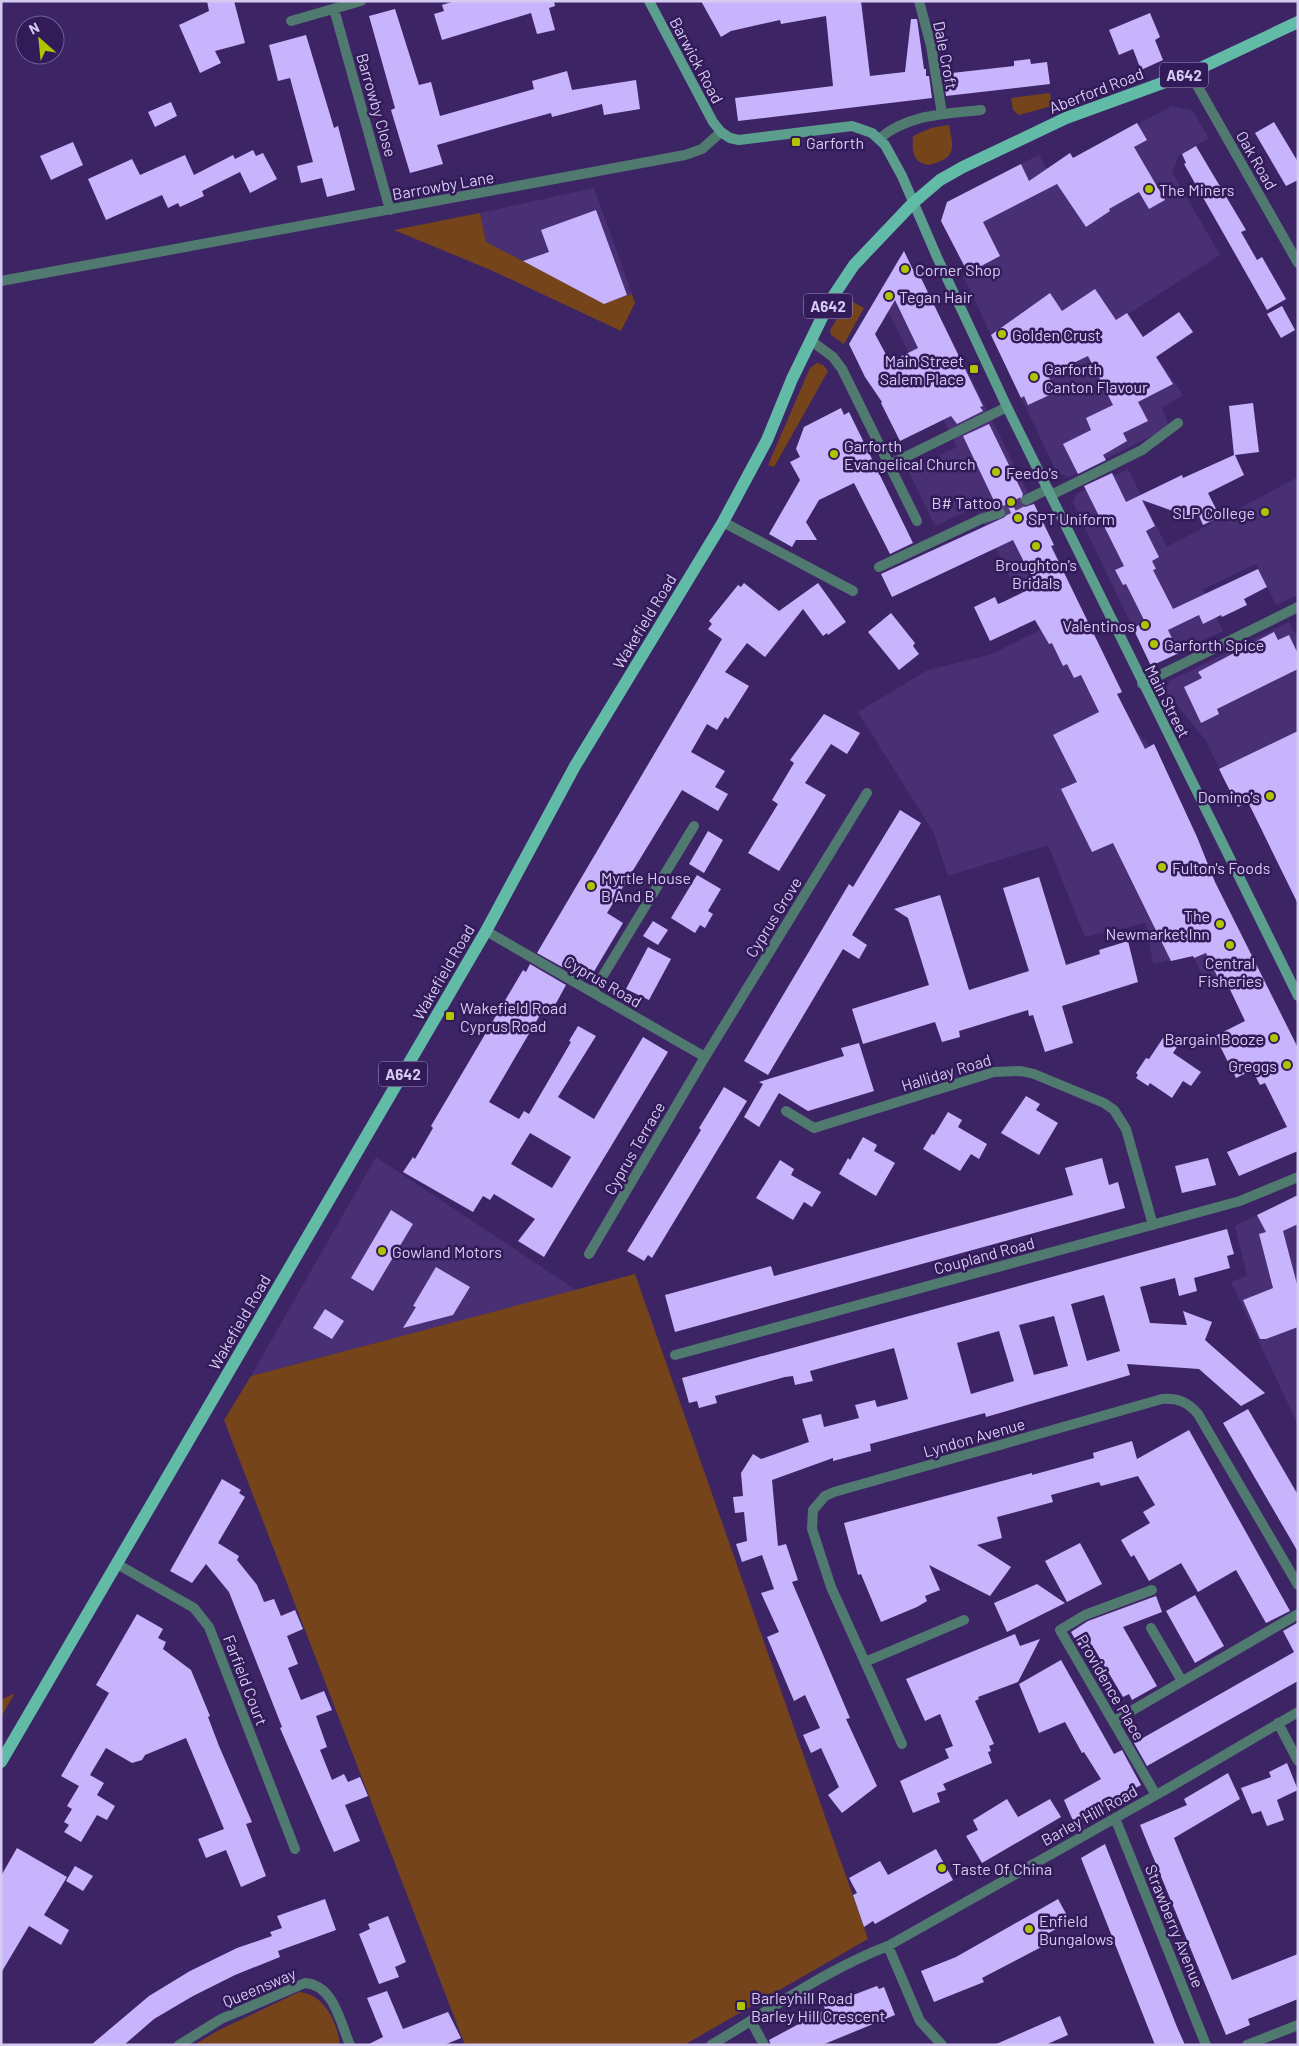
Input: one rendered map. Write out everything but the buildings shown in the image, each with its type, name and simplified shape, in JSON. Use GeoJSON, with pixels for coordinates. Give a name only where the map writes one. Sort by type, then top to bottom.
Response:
{"type":"FeatureCollection","features":[{"type":"Feature","properties":{"kind":"main road","name":"Barwick Road"},"geometry":{"type":"LineString","coordinates":[[649,1],[713,122],[721,132]]}},
{"type":"Feature","properties":{"kind":"main road","name":"Aberford Road"},"geometry":{"type":"LineString","coordinates":[[912,203],[948,176],[1032,133],[1066,118],[1190,73],[1298,22]]}},
{"type":"Feature","properties":{"kind":"main road"},"geometry":{"type":"LineString","coordinates":[[721,132],[730,138],[748,140],[852,126],[862,129],[880,138],[895,162],[912,203]]}},
{"type":"Feature","properties":{"kind":"main road","name":"Wakefield Road"},"geometry":{"type":"LineString","coordinates":[[1,1762],[486,931],[575,766],[723,522],[767,440],[810,340],[830,301],[854,265],[912,203]]}},
{"type":"Feature","properties":{"kind":"main road","name":"Main Street"},"geometry":{"type":"LineString","coordinates":[[912,203],[1007,407],[1142,684],[1184,764],[1298,996]]}},
{"type":"Feature","properties":{"kind":"street"},"geometry":{"type":"LineString","coordinates":[[291,21],[361,1]]}},
{"type":"Feature","properties":{"kind":"street","name":"Dale Croft"},"geometry":{"type":"LineString","coordinates":[[920,1],[931,46],[942,114]]}},
{"type":"Feature","properties":{"kind":"street","name":"Barrowby Close"},"geometry":{"type":"LineString","coordinates":[[334,9],[390,210]]}},
{"type":"Feature","properties":{"kind":"street","name":"Oak Road"},"geometry":{"type":"LineString","coordinates":[[1190,73],[1298,263]]}},
{"type":"Feature","properties":{"kind":"street"},"geometry":{"type":"LineString","coordinates":[[880,138],[906,122],[942,114],[981,110]]}},
{"type":"Feature","properties":{"kind":"street","name":"Barrowby Lane"},"geometry":{"type":"LineString","coordinates":[[1,281],[685,155],[702,149],[721,132]]}},
{"type":"Feature","properties":{"kind":"street"},"geometry":{"type":"LineString","coordinates":[[810,340],[833,357],[842,369],[917,521]]}},
{"type":"Feature","properties":{"kind":"street"},"geometry":{"type":"LineString","coordinates":[[889,465],[1007,407]]}},
{"type":"Feature","properties":{"kind":"street"},"geometry":{"type":"LineString","coordinates":[[1026,500],[1050,492],[1142,450],[1178,423]]}},
{"type":"Feature","properties":{"kind":"street"},"geometry":{"type":"LineString","coordinates":[[879,567],[1000,512]]}},
{"type":"Feature","properties":{"kind":"street"},"geometry":{"type":"LineString","coordinates":[[723,522],[852,591]]}},
{"type":"Feature","properties":{"kind":"street"},"geometry":{"type":"LineString","coordinates":[[1142,684],[1298,607]]}},
{"type":"Feature","properties":{"kind":"street","name":"Cyprus Grove"},"geometry":{"type":"LineString","coordinates":[[705,1056],[867,794]]}},
{"type":"Feature","properties":{"kind":"street"},"geometry":{"type":"LineString","coordinates":[[593,992],[694,826]]}},
{"type":"Feature","properties":{"kind":"street","name":"Cyprus Road"},"geometry":{"type":"LineString","coordinates":[[486,931],[705,1056]]}},
{"type":"Feature","properties":{"kind":"street","name":"Cyprus Terrace"},"geometry":{"type":"LineString","coordinates":[[589,1254],[705,1056]]}},
{"type":"Feature","properties":{"kind":"street","name":"Halliday Road"},"geometry":{"type":"LineString","coordinates":[[786,1111],[814,1128],[994,1072],[1017,1070],[1034,1074],[1104,1103],[1121,1119],[1152,1225]]}},
{"type":"Feature","properties":{"kind":"street","name":"Coupland Road"},"geometry":{"type":"LineString","coordinates":[[674,1355],[1240,1201],[1298,1177]]}},
{"type":"Feature","properties":{"kind":"street","name":"Lyndon Avenue"},"geometry":{"type":"LineString","coordinates":[[902,1744],[832,1587],[812,1529],[813,1510],[826,1496],[1162,1399],[1183,1401],[1198,1414],[1298,1585]]}},
{"type":"Feature","properties":{"kind":"street","name":"Farfield Court"},"geometry":{"type":"LineString","coordinates":[[117,1564],[194,1608],[203,1617],[209,1627],[294,1849]]}},
{"type":"Feature","properties":{"kind":"street","name":"Providence Place"},"geometry":{"type":"LineString","coordinates":[[1152,1590],[1084,1615],[1060,1630],[1156,1795]]}},
{"type":"Feature","properties":{"kind":"street"},"geometry":{"type":"LineString","coordinates":[[1114,1721],[1298,1614]]}},
{"type":"Feature","properties":{"kind":"street"},"geometry":{"type":"LineString","coordinates":[[865,1662],[964,1620]]}},
{"type":"Feature","properties":{"kind":"street"},"geometry":{"type":"LineString","coordinates":[[1151,1628],[1182,1681]]}},
{"type":"Feature","properties":{"kind":"street","name":"Barley Hill Road"},"geometry":{"type":"LineString","coordinates":[[711,2045],[811,1985],[870,1953],[888,1946],[1156,1795],[1298,1712]]}},
{"type":"Feature","properties":{"kind":"street"},"geometry":{"type":"LineString","coordinates":[[1278,1723],[1298,1761]]}},
{"type":"Feature","properties":{"kind":"street","name":"Strawberry Avenue"},"geometry":{"type":"LineString","coordinates":[[1115,1818],[1206,2045]]}},
{"type":"Feature","properties":{"kind":"street"},"geometry":{"type":"LineString","coordinates":[[888,1946],[920,2020],[942,2045]]}},
{"type":"Feature","properties":{"kind":"street","name":"Queensway"},"geometry":{"type":"LineString","coordinates":[[179,2045],[221,2019],[305,1983],[313,1984],[327,1992],[350,2045]]}},
{"type":"Feature","properties":{"kind":"street"},"geometry":{"type":"LineString","coordinates":[[751,2021],[764,2045]]}},
{"type":"Feature","properties":{"kind":"street"},"geometry":{"type":"LineString","coordinates":[[1247,2045],[1298,2025]]}},
{"type":"Feature","properties":{"kind":"shaded area"},"geometry":{"type":"Polygon","coordinates":[[[1050,93],[1052,106],[1019,115],[1013,110],[1011,98],[1050,93]]]}},
{"type":"Feature","properties":{"kind":"shaded area"},"geometry":{"type":"Polygon","coordinates":[[[1172,106],[1192,110],[1209,138],[1179,155],[1172,172],[1220,255],[1128,314],[1183,395],[1162,408],[1168,424],[1164,430],[1069,477],[1057,473],[963,276],[967,272],[941,221],[945,207],[1039,155],[1047,169],[1070,153],[1073,158],[1172,106]]]}},
{"type":"Feature","properties":{"kind":"shaded area"},"geometry":{"type":"Polygon","coordinates":[[[949,125],[952,146],[949,156],[929,165],[919,162],[913,151],[913,136],[931,128],[949,125]]]}},
{"type":"Feature","properties":{"kind":"shaded area"},"geometry":{"type":"Polygon","coordinates":[[[594,188],[632,294],[604,303],[486,242],[480,213],[594,188]]]}},
{"type":"Feature","properties":{"kind":"shaded area"},"geometry":{"type":"Polygon","coordinates":[[[480,213],[486,242],[604,303],[632,294],[635,303],[621,331],[493,271],[394,230],[480,213]]]}},
{"type":"Feature","properties":{"kind":"shaded area"},"geometry":{"type":"Polygon","coordinates":[[[899,258],[908,259],[916,276],[919,274],[1054,545],[1052,546],[1122,692],[1117,695],[1136,731],[1150,746],[1154,744],[1197,837],[1215,882],[1257,966],[1209,989],[1193,956],[1153,964],[1146,923],[1085,937],[1048,845],[948,876],[934,833],[858,712],[928,670],[992,654],[1040,630],[1016,583],[1013,584],[976,507],[935,526],[908,470],[957,447],[879,294],[899,258]]]}},
{"type":"Feature","properties":{"kind":"shaded area"},"geometry":{"type":"Polygon","coordinates":[[[849,300],[864,308],[844,344],[831,335],[830,330],[849,300]]]}},
{"type":"Feature","properties":{"kind":"shaded area"},"geometry":{"type":"Polygon","coordinates":[[[817,363],[823,365],[828,371],[774,467],[768,465],[810,368],[817,363]]]}},
{"type":"Feature","properties":{"kind":"shaded area"},"geometry":{"type":"Polygon","coordinates":[[[1128,469],[1167,547],[1298,477],[1298,595],[1276,605],[1256,564],[1203,589],[1223,631],[1151,666],[1073,503],[1076,494],[1128,469]]]}},
{"type":"Feature","properties":{"kind":"shaded area"},"geometry":{"type":"Polygon","coordinates":[[[1289,622],[1298,638],[1298,904],[1249,802],[1238,807],[1206,741],[1166,691],[1169,681],[1289,622]]]}},
{"type":"Feature","properties":{"kind":"shaded area"},"geometry":{"type":"Polygon","coordinates":[[[376,1157],[576,1290],[251,1376],[376,1157]]]}},
{"type":"Feature","properties":{"kind":"shaded area"},"geometry":{"type":"Polygon","coordinates":[[[1298,1195],[1298,1425],[1231,1282],[1247,1276],[1235,1226],[1298,1195]]]}},
{"type":"Feature","properties":{"kind":"shaded area"},"geometry":{"type":"Polygon","coordinates":[[[635,1274],[868,1939],[684,2045],[465,2045],[224,1420],[251,1376],[635,1274]]]}},
{"type":"Feature","properties":{"kind":"shaded area"},"geometry":{"type":"Polygon","coordinates":[[[15,1693],[1,1717],[1,1700],[15,1693]]]}},
{"type":"Feature","properties":{"kind":"shaded area"},"geometry":{"type":"Polygon","coordinates":[[[299,1992],[316,1998],[328,2010],[336,2027],[340,2045],[194,2045],[219,2030],[299,1992]]]}},
{"type":"Feature","properties":{"kind":"tunnel"},"geometry":{"type":"LineString","coordinates":[[1000,513],[1026,500]]}},
{"type":"Feature","properties":{"kind":"place","name":"Garforth"},"geometry":{"type":"Point","coordinates":[796,142]}},
{"type":"Feature","properties":{"kind":"place","name":"The Miners"},"geometry":{"type":"Point","coordinates":[1149,189]}},
{"type":"Feature","properties":{"kind":"place","name":"Corner Shop"},"geometry":{"type":"Point","coordinates":[905,269]}},
{"type":"Feature","properties":{"kind":"place","name":"Tegan Hair"},"geometry":{"type":"Point","coordinates":[889,296]}},
{"type":"Feature","properties":{"kind":"place","name":"Golden Crust"},"geometry":{"type":"Point","coordinates":[1002,334]}},
{"type":"Feature","properties":{"kind":"place","name":"Main Street Salem Place"},"geometry":{"type":"Point","coordinates":[974,369]}},
{"type":"Feature","properties":{"kind":"place","name":"Garforth Canton Flavour"},"geometry":{"type":"Point","coordinates":[1034,377]}},
{"type":"Feature","properties":{"kind":"place","name":"Garforth Evangelical Church"},"geometry":{"type":"Point","coordinates":[834,454]}},
{"type":"Feature","properties":{"kind":"place","name":"Feedo's"},"geometry":{"type":"Point","coordinates":[996,472]}},
{"type":"Feature","properties":{"kind":"place","name":"B# Tattoo"},"geometry":{"type":"Point","coordinates":[1011,502]}},
{"type":"Feature","properties":{"kind":"place","name":"SLP College"},"geometry":{"type":"Point","coordinates":[1265,512]}},
{"type":"Feature","properties":{"kind":"place","name":"SPT Uniform"},"geometry":{"type":"Point","coordinates":[1018,518]}},
{"type":"Feature","properties":{"kind":"place","name":"Broughton's Bridals"},"geometry":{"type":"Point","coordinates":[1036,546]}},
{"type":"Feature","properties":{"kind":"place","name":"Valentinos"},"geometry":{"type":"Point","coordinates":[1145,625]}},
{"type":"Feature","properties":{"kind":"place","name":"Garforth Spice"},"geometry":{"type":"Point","coordinates":[1154,644]}},
{"type":"Feature","properties":{"kind":"place","name":"Domino's"},"geometry":{"type":"Point","coordinates":[1270,796]}},
{"type":"Feature","properties":{"kind":"place","name":"Fulton's Foods"},"geometry":{"type":"Point","coordinates":[1162,867]}},
{"type":"Feature","properties":{"kind":"place","name":"Myrtle House B And B"},"geometry":{"type":"Point","coordinates":[591,886]}},
{"type":"Feature","properties":{"kind":"place","name":"The Newmarket Inn"},"geometry":{"type":"Point","coordinates":[1220,924]}},
{"type":"Feature","properties":{"kind":"place","name":"Central Fisheries"},"geometry":{"type":"Point","coordinates":[1230,945]}},
{"type":"Feature","properties":{"kind":"place","name":"Wakefield Road Cyprus Road"},"geometry":{"type":"Point","coordinates":[450,1016]}},
{"type":"Feature","properties":{"kind":"place","name":"Bargain Booze"},"geometry":{"type":"Point","coordinates":[1274,1038]}},
{"type":"Feature","properties":{"kind":"place","name":"Greggs"},"geometry":{"type":"Point","coordinates":[1287,1065]}},
{"type":"Feature","properties":{"kind":"place","name":"Gowland Motors"},"geometry":{"type":"Point","coordinates":[382,1251]}},
{"type":"Feature","properties":{"kind":"place","name":"Taste Of China"},"geometry":{"type":"Point","coordinates":[942,1868]}},
{"type":"Feature","properties":{"kind":"place","name":"Enfield Bungalows"},"geometry":{"type":"Point","coordinates":[1029,1929]}},
{"type":"Feature","properties":{"kind":"place","name":"Barleyhill Road Barley Hill Crescent"},"geometry":{"type":"Point","coordinates":[741,2006]}}]}
